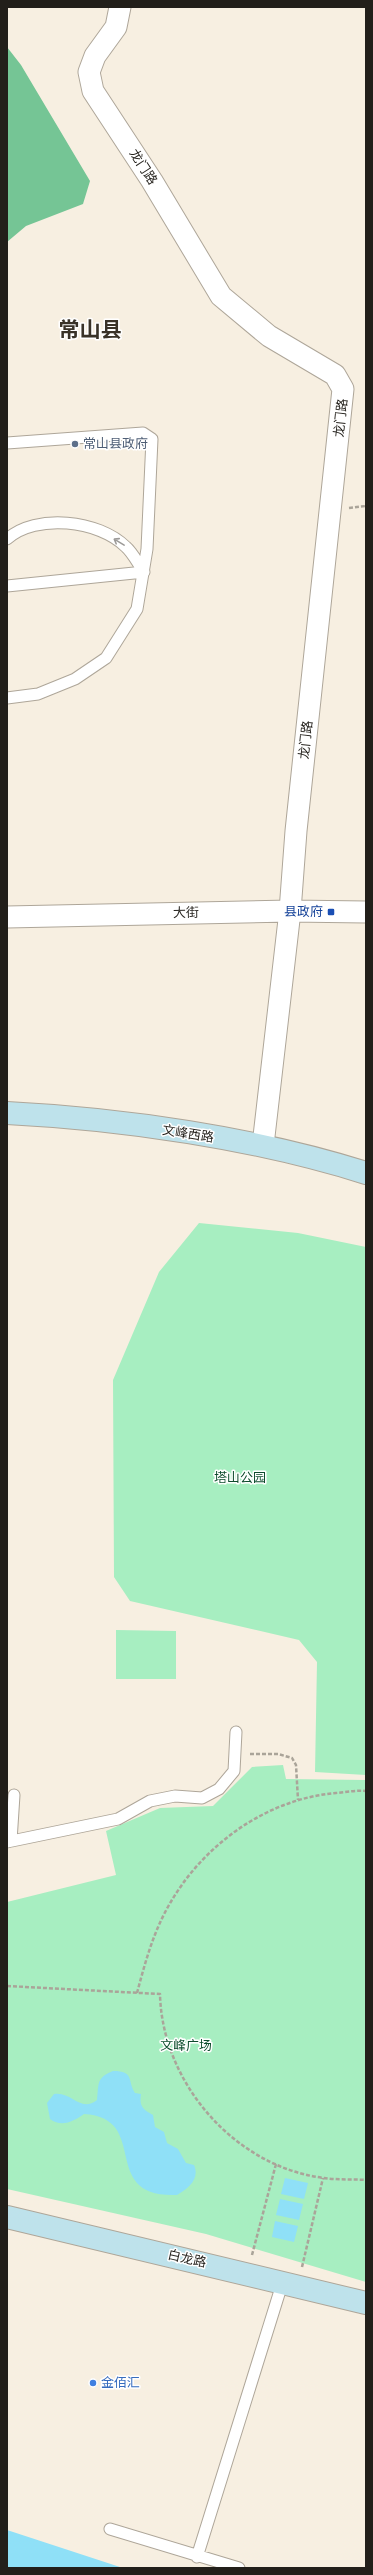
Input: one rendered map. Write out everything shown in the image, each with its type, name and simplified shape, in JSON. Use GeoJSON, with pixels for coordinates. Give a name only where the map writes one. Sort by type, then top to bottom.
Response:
{"type":"FeatureCollection","features":[{"type":"Feature","properties":{"kind":"street","name":"龙门路"},"geometry":{"type":"LineString","coordinates":[[120,7],[116,26],[95,56],[89,72],[93,91],[152,181],[221,296],[269,336],[335,375],[344,389],[296,824],[290,911],[262,1145]]}},
{"type":"Feature","properties":{"kind":"street","name":"大街"},"geometry":{"type":"LineString","coordinates":[[7,917],[290,911],[366,912]]}},
{"type":"Feature","properties":{"kind":"street","name":"文峰西路"},"geometry":{"type":"LineString","coordinates":[[7,1113],[140,1126],[262,1145],[366,1173]]}},
{"type":"Feature","properties":{"kind":"street","name":"白龙路"},"geometry":{"type":"LineString","coordinates":[[7,2217],[291,2283],[366,2303]]}},
{"type":"Feature","properties":{"kind":"lane"},"geometry":{"type":"LineString","coordinates":[[7,443],[143,433],[152,439],[144,572],[137,609],[106,658],[75,679],[38,694],[7,698]]}},
{"type":"Feature","properties":{"kind":"lane"},"geometry":{"type":"LineString","coordinates":[[7,539],[14,533],[28,526],[70,522],[108,536],[126,546],[144,572]]}},
{"type":"Feature","properties":{"kind":"lane"},"geometry":{"type":"LineString","coordinates":[[7,586],[144,572]]}},
{"type":"Feature","properties":{"kind":"lane"},"geometry":{"type":"LineString","coordinates":[[14,1795],[9,1841],[118,1819],[150,1800],[174,1796],[202,1798],[219,1789],[234,1771],[236,1732]]}},
{"type":"Feature","properties":{"kind":"lane"},"geometry":{"type":"LineString","coordinates":[[197,2557],[291,2283]]}},
{"type":"Feature","properties":{"kind":"lane"},"geometry":{"type":"LineString","coordinates":[[110,2530],[197,2557],[239,2568]]}},
{"type":"Feature","properties":{"kind":"path"},"geometry":{"type":"LineString","coordinates":[[235,1754],[278,1754],[292,1758],[296,1765],[298,1800]]}},
{"type":"Feature","properties":{"kind":"path"},"geometry":{"type":"LineString","coordinates":[[137,1993],[153,1937],[169,1904],[193,1871],[225,1838],[266,1811],[312,1795],[366,1791]]}},
{"type":"Feature","properties":{"kind":"path"},"geometry":{"type":"LineString","coordinates":[[7,1986],[160,1994],[160,2015],[174,2062],[199,2104],[233,2139],[276,2164],[323,2178],[366,2180]]}},
{"type":"Feature","properties":{"kind":"path"},"geometry":{"type":"LineString","coordinates":[[248,2273],[276,2164]]}},
{"type":"Feature","properties":{"kind":"path"},"geometry":{"type":"LineString","coordinates":[[291,2283],[323,2178]]}},
{"type":"Feature","properties":{"kind":"green space"},"geometry":{"type":"Polygon","coordinates":[[[7,47],[21,65],[90,181],[83,204],[26,226],[7,242],[7,47]]]}},
{"type":"Feature","properties":{"kind":"green space","name":"塔山公园"},"geometry":{"type":"Polygon","coordinates":[[[199,1223],[298,1233],[366,1247],[366,1775],[315,1772],[317,1662],[299,1640],[130,1601],[114,1577],[113,1380],[159,1272],[199,1223]]]}},
{"type":"Feature","properties":{"kind":"green space"},"geometry":{"type":"Polygon","coordinates":[[[116,1630],[176,1631],[176,1679],[116,1679],[116,1630]]]}},
{"type":"Feature","properties":{"kind":"green space","name":"文峰广场"},"geometry":{"type":"Polygon","coordinates":[[[283,1765],[286,1779],[366,1780],[366,2282],[206,2234],[7,2189],[7,1902],[116,1875],[106,1831],[160,1808],[213,1806],[252,1767],[283,1765]]]}},
{"type":"Feature","properties":{"kind":"water"},"geometry":{"type":"Polygon","coordinates":[[[113,2071],[120,2071],[128,2075],[135,2093],[141,2094],[142,2107],[153,2115],[155,2127],[164,2132],[167,2143],[178,2149],[186,2163],[194,2165],[196,2175],[192,2183],[177,2195],[153,2193],[138,2184],[130,2172],[122,2142],[116,2129],[104,2119],[84,2114],[72,2121],[63,2123],[54,2122],[50,2119],[47,2103],[54,2094],[66,2096],[81,2103],[91,2103],[97,2100],[98,2085],[101,2079],[113,2071]]]}},
{"type":"Feature","properties":{"kind":"water"},"geometry":{"type":"Polygon","coordinates":[[[285,2178],[308,2183],[304,2199],[281,2194],[285,2178]]]}},
{"type":"Feature","properties":{"kind":"water"},"geometry":{"type":"Polygon","coordinates":[[[280,2199],[303,2204],[299,2220],[276,2215],[280,2199]]]}},
{"type":"Feature","properties":{"kind":"water"},"geometry":{"type":"Polygon","coordinates":[[[275,2221],[298,2226],[294,2242],[272,2237],[275,2221]]]}},
{"type":"Feature","properties":{"kind":"water"},"geometry":{"type":"Polygon","coordinates":[[[7,2530],[123,2568],[7,2568],[7,2530]]]}},
{"type":"Feature","properties":{"kind":"place","name":"常山县政府"},"geometry":{"type":"Point","coordinates":[75,444]}},
{"type":"Feature","properties":{"kind":"place","name":"县政府"},"geometry":{"type":"Point","coordinates":[331,912]}},
{"type":"Feature","properties":{"kind":"place","name":"金佰汇"},"geometry":{"type":"Point","coordinates":[93,2383]}},
{"type":"Feature","properties":{"kind":"district","name":"常山县"},"geometry":{"type":"Point","coordinates":[90,330]}}]}
